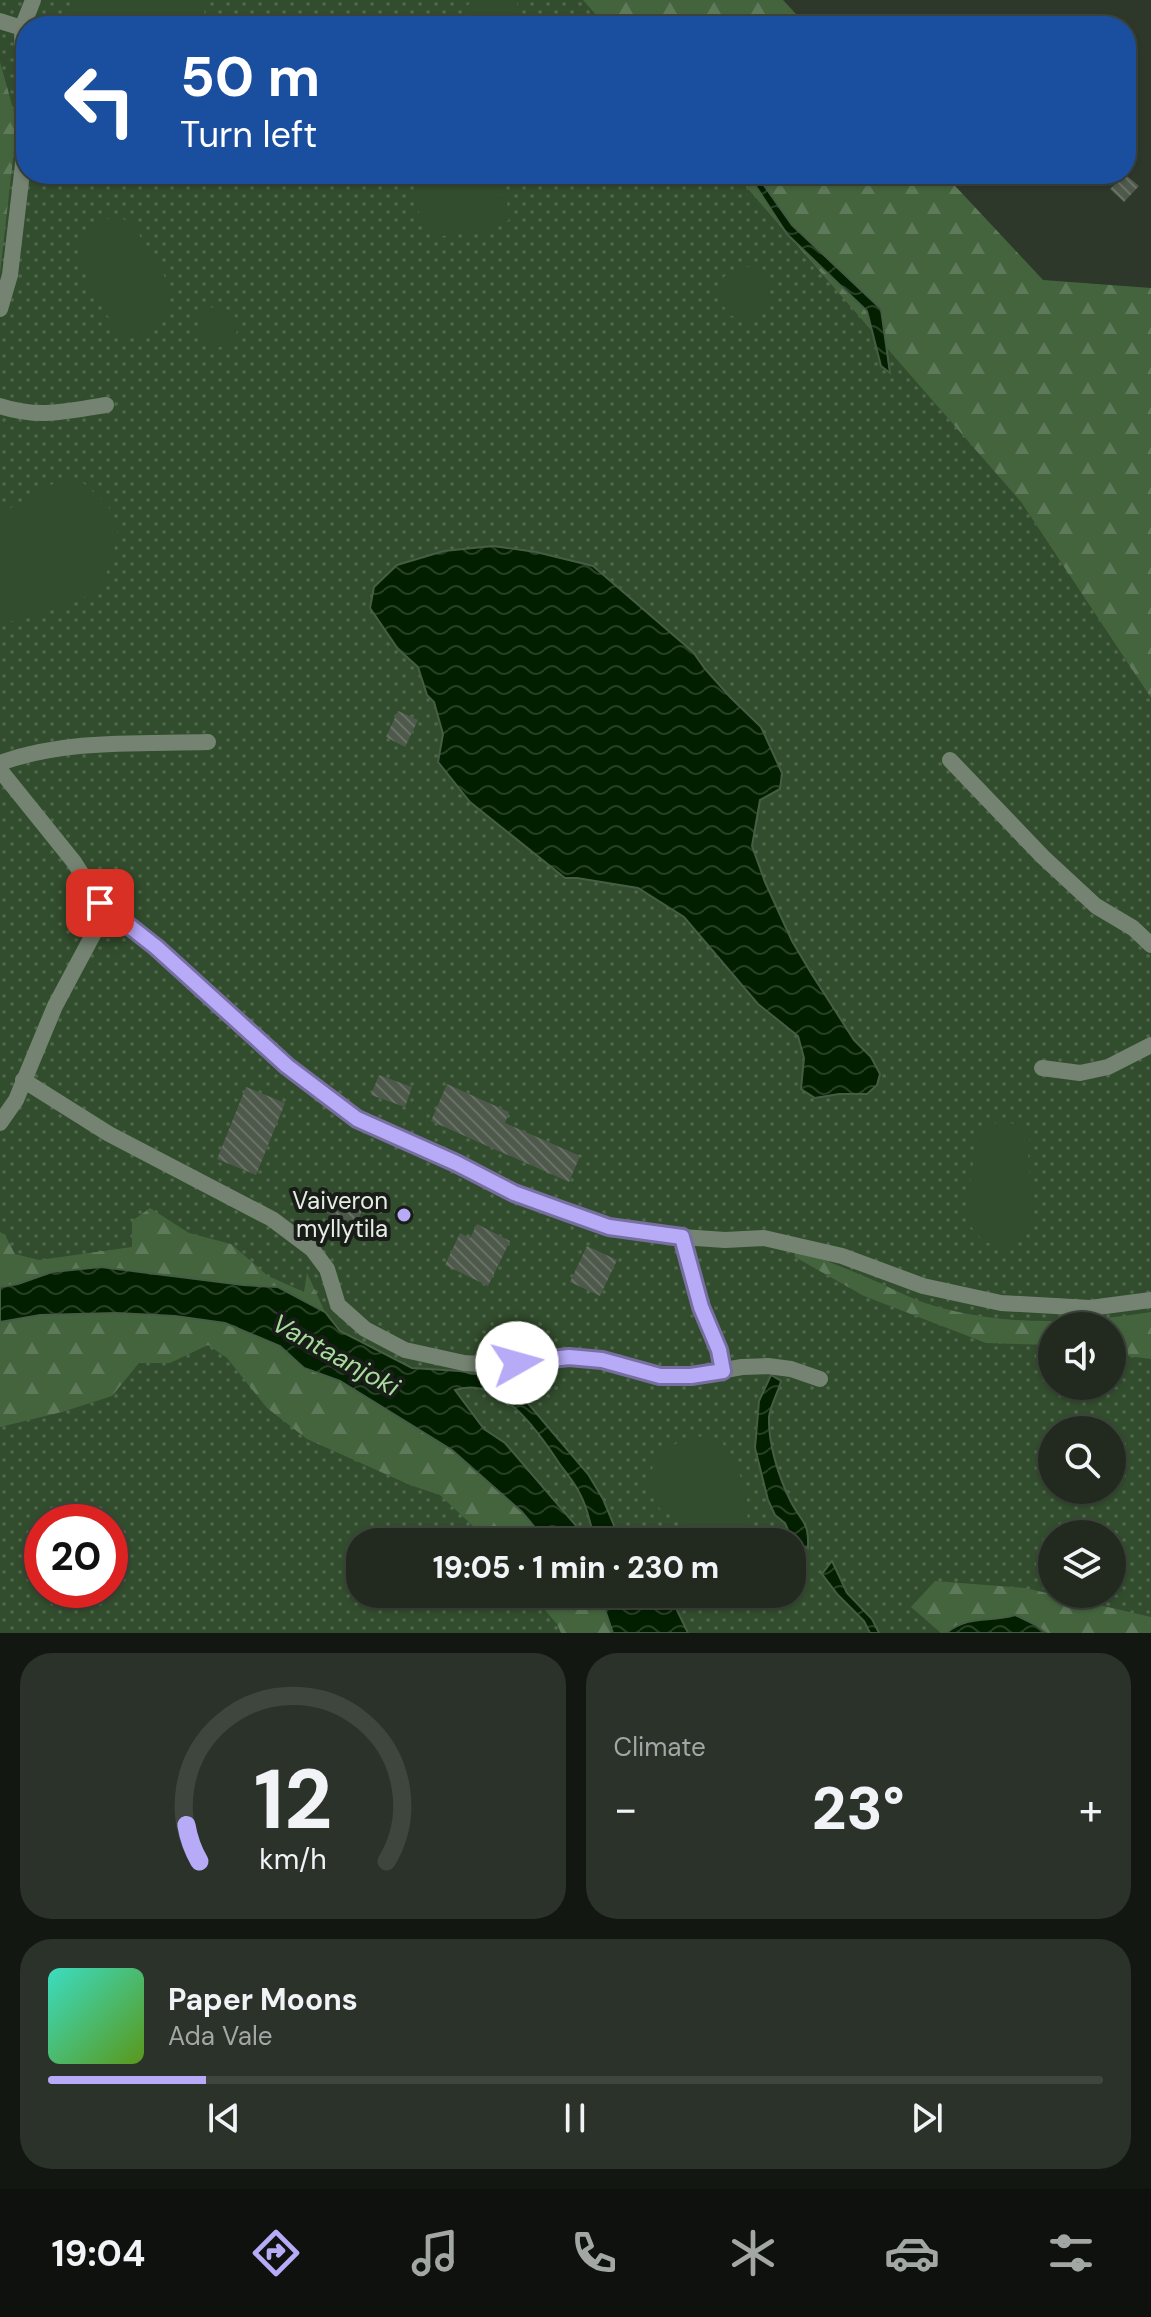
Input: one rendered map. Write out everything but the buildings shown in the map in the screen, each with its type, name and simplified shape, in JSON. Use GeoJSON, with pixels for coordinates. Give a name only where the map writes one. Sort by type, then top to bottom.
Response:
{"type":"FeatureCollection","features":[{"type":"Feature","properties":{"kind":"lane"},"geometry":{"type":"LineString","coordinates":[[0,309],[10,275],[21,184]]}},
{"type":"Feature","properties":{"kind":"lane"},"geometry":{"type":"LineString","coordinates":[[0,406],[46,415],[106,405]]}},
{"type":"Feature","properties":{"kind":"lane"},"geometry":{"type":"LineString","coordinates":[[0,763],[35,752],[78,746],[208,742]]}},
{"type":"Feature","properties":{"kind":"lane"},"geometry":{"type":"LineString","coordinates":[[950,760],[1043,857],[1096,906],[1133,928],[1151,945]]}},
{"type":"Feature","properties":{"kind":"lane"},"geometry":{"type":"LineString","coordinates":[[0,770],[74,862],[100,903],[156,947],[287,1066],[357,1119],[527,1198],[609,1227],[682,1237],[725,1240],[764,1238],[842,1256],[923,1286],[1001,1303],[1090,1308],[1151,1300]]}},
{"type":"Feature","properties":{"kind":"lane"},"geometry":{"type":"LineString","coordinates":[[0,1123],[16,1100],[55,1006],[95,931],[100,903]]}},
{"type":"Feature","properties":{"kind":"lane"},"geometry":{"type":"LineString","coordinates":[[1042,1068],[1080,1073],[1108,1067],[1151,1045]]}},
{"type":"Feature","properties":{"kind":"lane"},"geometry":{"type":"LineString","coordinates":[[23,1080],[109,1134],[272,1219],[312,1249],[327,1269],[338,1305],[365,1329],[405,1350],[464,1363],[496,1365],[569,1357],[602,1360],[660,1376],[691,1376],[768,1366],[791,1369],[820,1379]]}},
{"type":"Feature","properties":{"kind":"lane"},"geometry":{"type":"LineString","coordinates":[[682,1237],[723,1371]]}},
{"type":"Feature","properties":{"kind":"shaded area"},"geometry":{"type":"Polygon","coordinates":[[[0,0],[648,0],[662,16],[16,16],[16,184],[764,184],[886,347],[1021,502],[1151,698],[1151,1633],[0,1633],[0,0]]]}},
{"type":"Feature","properties":{"kind":"shaded area"},"geometry":{"type":"Polygon","coordinates":[[[74,0],[204,0],[205,16],[70,16],[74,0]]]}},
{"type":"Feature","properties":{"kind":"shaded area"},"geometry":{"type":"Polygon","coordinates":[[[472,0],[516,0],[520,16],[465,16],[472,0]]]}},
{"type":"Feature","properties":{"kind":"shaded area"},"geometry":{"type":"Polygon","coordinates":[[[425,184],[492,184],[507,202],[509,220],[490,231],[442,236],[421,224],[416,194],[425,184]]]}},
{"type":"Feature","properties":{"kind":"shaded area"},"geometry":{"type":"Polygon","coordinates":[[[114,217],[134,222],[145,248],[165,277],[171,305],[163,322],[151,332],[129,338],[118,330],[104,311],[78,257],[79,236],[94,223],[114,217]]]}},
{"type":"Feature","properties":{"kind":"shaded area"},"geometry":{"type":"Polygon","coordinates":[[[738,266],[760,268],[769,285],[767,308],[746,320],[729,315],[717,295],[724,277],[738,266]]]}},
{"type":"Feature","properties":{"kind":"shaded area"},"geometry":{"type":"Polygon","coordinates":[[[219,307],[235,316],[239,327],[232,342],[217,348],[204,343],[200,323],[204,308],[219,307]]]}},
{"type":"Feature","properties":{"kind":"shaded area"},"geometry":{"type":"Polygon","coordinates":[[[58,481],[82,482],[108,505],[118,533],[111,562],[100,588],[80,600],[17,621],[0,621],[0,514],[58,481]]]}},
{"type":"Feature","properties":{"kind":"shaded area"},"geometry":{"type":"Polygon","coordinates":[[[999,1121],[1020,1125],[1030,1138],[1031,1221],[1024,1239],[1007,1246],[995,1246],[982,1240],[969,1224],[967,1204],[976,1143],[986,1128],[999,1121]]]}},
{"type":"Feature","properties":{"kind":"shaded area"},"geometry":{"type":"Polygon","coordinates":[[[703,1436],[721,1441],[735,1464],[746,1494],[748,1508],[743,1528],[688,1528],[660,1509],[649,1490],[651,1471],[659,1455],[680,1441],[703,1436]]]}},
{"type":"Feature","properties":{"kind":"green space"},"geometry":{"type":"Polygon","coordinates":[[[583,0],[783,0],[798,16],[597,16],[583,0]]]}},
{"type":"Feature","properties":{"kind":"green space"},"geometry":{"type":"Polygon","coordinates":[[[0,62],[14,112],[15,142],[0,273],[0,62]]]}},
{"type":"Feature","properties":{"kind":"green space"},"geometry":{"type":"Polygon","coordinates":[[[744,184],[953,184],[1043,280],[1151,288],[1151,698],[1021,502],[744,184]]]}},
{"type":"Feature","properties":{"kind":"green space"},"geometry":{"type":"Polygon","coordinates":[[[150,1208],[189,1233],[231,1244],[268,1276],[304,1292],[307,1273],[325,1312],[278,1287],[101,1267],[52,1272],[0,1287],[0,1232],[5,1235],[15,1254],[39,1260],[132,1247],[132,1221],[150,1208]]]}},
{"type":"Feature","properties":{"kind":"green space"},"geometry":{"type":"Polygon","coordinates":[[[794,1250],[925,1303],[953,1311],[1038,1321],[1038,1345],[986,1343],[864,1296],[795,1257],[794,1250]]]}},
{"type":"Feature","properties":{"kind":"green space"},"geometry":{"type":"Polygon","coordinates":[[[1151,1312],[1151,1359],[1126,1356],[1126,1315],[1151,1312]]]}},
{"type":"Feature","properties":{"kind":"green space"},"geometry":{"type":"Polygon","coordinates":[[[116,1313],[175,1316],[225,1323],[281,1346],[304,1368],[340,1381],[452,1450],[522,1512],[535,1528],[475,1528],[440,1495],[410,1485],[307,1439],[267,1408],[227,1358],[208,1345],[170,1363],[139,1363],[112,1396],[0,1427],[0,1322],[40,1315],[116,1313]]]}},
{"type":"Feature","properties":{"kind":"green space"},"geometry":{"type":"Polygon","coordinates":[[[935,1581],[1025,1588],[1038,1591],[1038,1608],[1112,1608],[1151,1617],[1151,1633],[1046,1633],[1015,1615],[963,1623],[941,1633],[911,1607],[935,1581]]]}},
{"type":"Feature","properties":{"kind":"green space"},"geometry":{"type":"Polygon","coordinates":[[[543,1608],[604,1608],[613,1633],[561,1633],[543,1608]]]}},
{"type":"Feature","properties":{"kind":"water"},"geometry":{"type":"Polygon","coordinates":[[[754,184],[763,184],[792,225],[881,309],[890,373],[881,366],[867,311],[787,234],[754,184]]]}},
{"type":"Feature","properties":{"kind":"water"},"geometry":{"type":"Polygon","coordinates":[[[493,546],[536,552],[593,566],[693,652],[730,697],[761,727],[782,773],[780,789],[760,800],[752,846],[792,941],[854,1040],[871,1057],[880,1074],[877,1085],[867,1094],[815,1098],[801,1089],[804,1058],[798,1036],[758,1004],[684,917],[638,888],[565,878],[470,802],[438,762],[443,734],[434,702],[427,695],[418,667],[398,649],[370,608],[374,587],[397,565],[444,551],[493,546]]]}},
{"type":"Feature","properties":{"kind":"water","name":"Vantaanjoki"},"geometry":{"type":"Polygon","coordinates":[[[101,1267],[278,1287],[325,1312],[340,1331],[412,1368],[460,1371],[508,1380],[588,1474],[615,1528],[591,1528],[576,1486],[529,1422],[502,1398],[487,1391],[472,1388],[455,1390],[484,1429],[505,1443],[578,1528],[535,1528],[522,1512],[452,1450],[340,1381],[304,1368],[280,1346],[225,1323],[175,1316],[116,1313],[40,1315],[0,1322],[0,1287],[52,1272],[101,1267]]]}},
{"type":"Feature","properties":{"kind":"water"},"geometry":{"type":"Polygon","coordinates":[[[771,1375],[781,1381],[769,1417],[772,1449],[787,1493],[806,1527],[808,1548],[806,1528],[787,1528],[775,1515],[768,1500],[755,1448],[759,1401],[771,1375]]]}},
{"type":"Feature","properties":{"kind":"water"},"geometry":{"type":"Polygon","coordinates":[[[832,1561],[847,1593],[872,1619],[879,1633],[870,1633],[864,1621],[822,1574],[832,1561]]]}},
{"type":"Feature","properties":{"kind":"water"},"geometry":{"type":"Polygon","coordinates":[[[604,1608],[676,1608],[688,1633],[613,1633],[604,1608]]]}},
{"type":"Feature","properties":{"kind":"water"},"geometry":{"type":"Polygon","coordinates":[[[1015,1615],[1046,1633],[946,1633],[963,1623],[1015,1615]]]}},
{"type":"Feature","properties":{"kind":"place","name":"Vaiveron myllytila"},"geometry":{"type":"Point","coordinates":[404,1215]}},
{"type":"Feature","properties":{"kind":"route"},"geometry":{"type":"LineString","coordinates":[[100,903],[156,947],[287,1066],[357,1119],[456,1163],[514,1193],[609,1227],[682,1237],[723,1371],[691,1376],[660,1376],[602,1360],[569,1357],[517,1363]]}}]}
